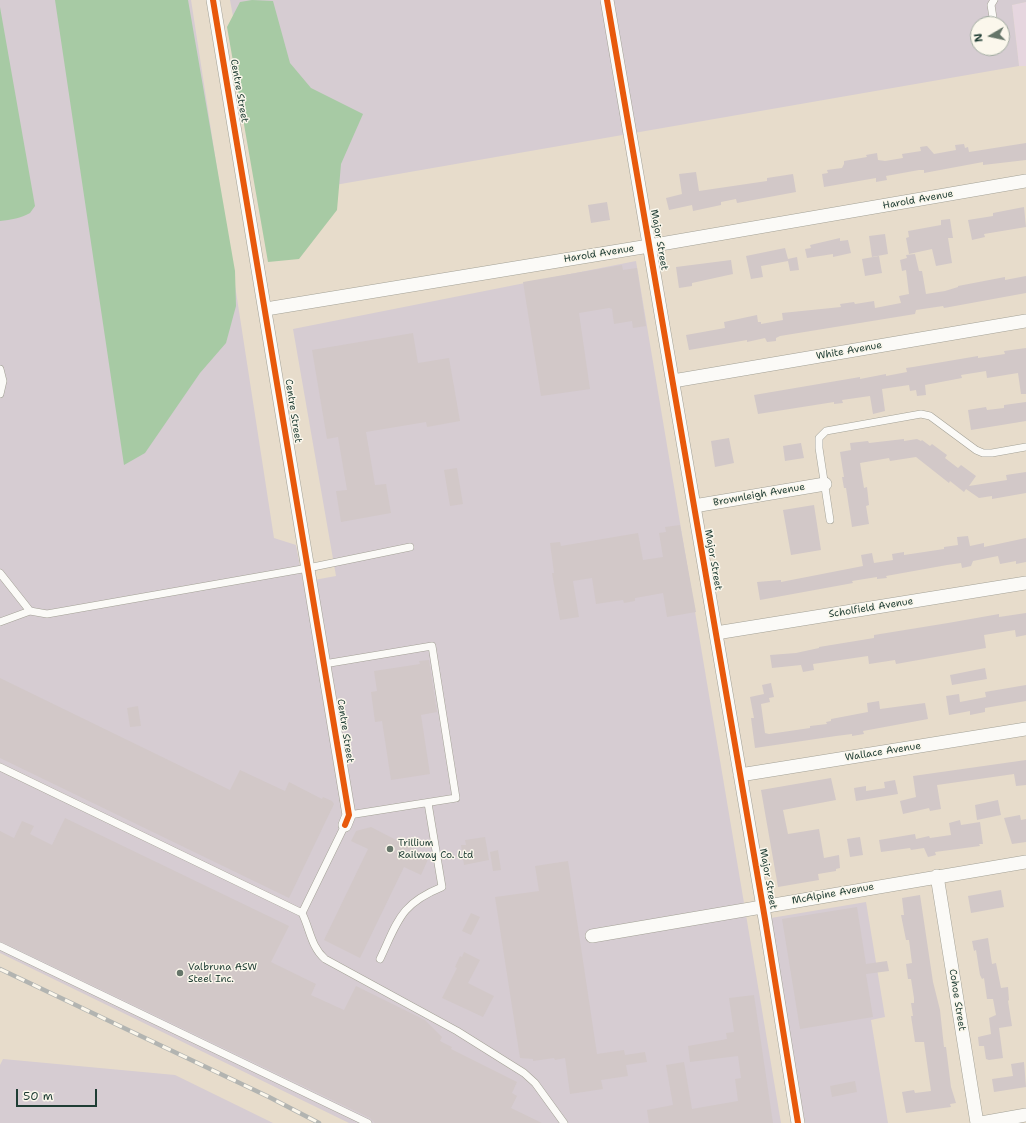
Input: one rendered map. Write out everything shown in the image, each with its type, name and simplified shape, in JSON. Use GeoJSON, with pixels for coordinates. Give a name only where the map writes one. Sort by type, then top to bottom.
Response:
{"type":"FeatureCollection","features":[{"type":"Feature","properties":{"kind":"street","name":"Centre Street"},"geometry":{"type":"LineString","coordinates":[[213,0],[266,309],[324,664],[347,820]]}},
{"type":"Feature","properties":{"kind":"street","name":"Major Street"},"geometry":{"type":"LineString","coordinates":[[607,0],[763,906],[798,1123]]}},
{"type":"Feature","properties":{"kind":"street","name":"Harold Avenue"},"geometry":{"type":"LineString","coordinates":[[266,309],[649,246],[1026,181]]}},
{"type":"Feature","properties":{"kind":"street","name":"White Avenue"},"geometry":{"type":"LineString","coordinates":[[673,382],[1026,321]]}},
{"type":"Feature","properties":{"kind":"street","name":"Brownleigh Avenue"},"geometry":{"type":"LineString","coordinates":[[694,506],[825,484]]}},
{"type":"Feature","properties":{"kind":"street","name":"Scholfield Avenue"},"geometry":{"type":"LineString","coordinates":[[716,633],[1026,583]]}},
{"type":"Feature","properties":{"kind":"street","name":"Wallace Avenue"},"geometry":{"type":"LineString","coordinates":[[740,775],[1026,729]]}},
{"type":"Feature","properties":{"kind":"street","name":"McAlpine Avenue"},"geometry":{"type":"LineString","coordinates":[[592,936],[1026,862]]}},
{"type":"Feature","properties":{"kind":"street","name":"Cohoe Street"},"geometry":{"type":"LineString","coordinates":[[938,876],[978,1123]]}},
{"type":"Feature","properties":{"kind":"street"},"geometry":{"type":"LineString","coordinates":[[981,1123],[1026,1115]]}},
{"type":"Feature","properties":{"kind":"lane"},"geometry":{"type":"LineString","coordinates":[[993,16],[991,5],[994,0]]}},
{"type":"Feature","properties":{"kind":"lane"},"geometry":{"type":"LineString","coordinates":[[0,369],[3,381],[0,394]]}},
{"type":"Feature","properties":{"kind":"lane"},"geometry":{"type":"LineString","coordinates":[[830,520],[819,448],[819,438],[826,431],[836,427],[921,414],[930,416],[976,450],[983,453],[1026,447]]}},
{"type":"Feature","properties":{"kind":"lane"},"geometry":{"type":"LineString","coordinates":[[0,622],[30,611],[47,614],[308,568],[410,547]]}},
{"type":"Feature","properties":{"kind":"lane"},"geometry":{"type":"LineString","coordinates":[[0,573],[30,611]]}},
{"type":"Feature","properties":{"kind":"lane"},"geometry":{"type":"LineString","coordinates":[[302,913],[347,820],[456,798],[432,646],[324,664]]}},
{"type":"Feature","properties":{"kind":"lane"},"geometry":{"type":"LineString","coordinates":[[0,767],[302,913],[313,944],[320,954],[326,959],[457,1030],[524,1073],[535,1083],[564,1123]]}},
{"type":"Feature","properties":{"kind":"lane"},"geometry":{"type":"LineString","coordinates":[[380,959],[402,914],[419,898],[442,887],[428,803]]}},
{"type":"Feature","properties":{"kind":"lane"},"geometry":{"type":"LineString","coordinates":[[0,946],[368,1123]]}},
{"type":"Feature","properties":{"kind":"shaded area"},"geometry":{"type":"Polygon","coordinates":[[[0,0],[191,0],[274,538],[296,545],[303,582],[336,576],[293,329],[636,261],[781,1123],[349,1123],[0,953],[0,0]]]}},
{"type":"Feature","properties":{"kind":"shaded area"},"geometry":{"type":"Polygon","coordinates":[[[230,0],[1026,0],[1026,2],[1012,5],[1019,66],[266,197],[230,0]]]}},
{"type":"Feature","properties":{"kind":"shaded area"},"geometry":{"type":"Polygon","coordinates":[[[1026,2],[1026,66],[1019,66],[1012,5],[1026,2]]]}},
{"type":"Feature","properties":{"kind":"shaded area"},"geometry":{"type":"Polygon","coordinates":[[[866,902],[885,1017],[871,1020],[888,1123],[805,1123],[765,919],[866,902]]]}},
{"type":"Feature","properties":{"kind":"shaded area"},"geometry":{"type":"Polygon","coordinates":[[[3,1059],[175,1075],[273,1123],[0,1123],[0,1065],[3,1059]]]}},
{"type":"Feature","properties":{"kind":"green space"},"geometry":{"type":"Polygon","coordinates":[[[55,0],[188,0],[235,271],[236,306],[226,343],[200,373],[145,453],[124,465],[55,0]]]}},
{"type":"Feature","properties":{"kind":"green space"},"geometry":{"type":"Polygon","coordinates":[[[252,0],[273,1],[290,63],[311,88],[363,114],[341,164],[337,210],[299,259],[268,262],[227,27],[240,2],[252,0]]]}},
{"type":"Feature","properties":{"kind":"green space"},"geometry":{"type":"Polygon","coordinates":[[[0,7],[35,206],[27,215],[0,221],[0,7]]]}},
{"type":"Feature","properties":{"kind":"building"},"geometry":{"type":"Polygon","coordinates":[[[1026,143],[1026,160],[983,165],[983,162],[924,173],[924,170],[919,170],[886,176],[887,180],[876,182],[876,178],[824,187],[822,174],[828,173],[827,170],[842,168],[844,161],[867,157],[866,155],[877,153],[878,160],[885,161],[903,158],[902,154],[921,151],[920,147],[927,146],[934,154],[956,150],[955,145],[964,144],[965,148],[968,147],[969,152],[1026,143]]]}},
{"type":"Feature","properties":{"kind":"building"},"geometry":{"type":"Polygon","coordinates":[[[696,172],[699,191],[767,181],[767,178],[793,174],[796,192],[737,203],[736,199],[721,202],[721,205],[693,211],[692,205],[669,210],[666,198],[682,194],[679,174],[696,172]]]}},
{"type":"Feature","properties":{"kind":"building"},"geometry":{"type":"Polygon","coordinates":[[[607,202],[610,220],[591,223],[588,205],[607,202]]]}},
{"type":"Feature","properties":{"kind":"building"},"geometry":{"type":"Polygon","coordinates":[[[1024,207],[1026,227],[984,234],[985,237],[972,240],[968,220],[993,216],[993,213],[1024,207]]]}},
{"type":"Feature","properties":{"kind":"building"},"geometry":{"type":"Polygon","coordinates":[[[950,219],[953,238],[948,238],[952,263],[936,266],[932,249],[909,254],[906,238],[909,237],[908,231],[941,225],[941,220],[950,219]]]}},
{"type":"Feature","properties":{"kind":"building"},"geometry":{"type":"Polygon","coordinates":[[[885,234],[888,254],[872,257],[869,236],[885,234]]]}},
{"type":"Feature","properties":{"kind":"building"},"geometry":{"type":"Polygon","coordinates":[[[840,238],[840,241],[848,240],[851,253],[833,257],[833,254],[807,258],[805,249],[811,248],[810,245],[840,238]]]}},
{"type":"Feature","properties":{"kind":"building"},"geometry":{"type":"Polygon","coordinates":[[[785,248],[788,259],[797,257],[799,270],[790,271],[788,261],[761,266],[763,277],[751,279],[746,256],[785,248]]]}},
{"type":"Feature","properties":{"kind":"building"},"geometry":{"type":"Polygon","coordinates":[[[915,254],[919,271],[922,271],[926,294],[1005,277],[1005,280],[1026,276],[1026,293],[944,308],[943,306],[916,310],[915,314],[780,336],[776,338],[776,341],[767,342],[765,338],[689,350],[686,335],[725,328],[724,322],[757,315],[758,322],[761,322],[761,324],[783,320],[782,313],[841,307],[840,304],[854,302],[855,304],[874,301],[875,308],[901,303],[899,296],[909,294],[906,270],[902,271],[900,260],[907,258],[906,255],[915,254]]]}},
{"type":"Feature","properties":{"kind":"building"},"geometry":{"type":"Polygon","coordinates":[[[879,256],[882,273],[865,276],[862,259],[879,256]]]}},
{"type":"Feature","properties":{"kind":"building"},"geometry":{"type":"Polygon","coordinates":[[[731,260],[733,274],[692,283],[692,286],[679,288],[676,267],[731,260]]]}},
{"type":"Feature","properties":{"kind":"building"},"geometry":{"type":"Polygon","coordinates":[[[622,265],[623,270],[637,268],[646,326],[633,328],[632,321],[614,324],[612,309],[609,308],[579,313],[590,389],[541,396],[523,282],[622,265]]]}},
{"type":"Feature","properties":{"kind":"building"},"geometry":{"type":"Polygon","coordinates":[[[413,333],[418,363],[449,358],[460,421],[427,427],[426,422],[366,432],[375,485],[386,484],[391,513],[341,522],[336,491],[347,490],[338,437],[327,439],[312,350],[413,333]]]}},
{"type":"Feature","properties":{"kind":"building"},"geometry":{"type":"Polygon","coordinates":[[[1026,348],[1026,394],[1021,394],[1018,373],[987,378],[986,371],[961,375],[962,378],[925,385],[926,395],[917,396],[916,390],[910,391],[909,385],[882,389],[885,411],[873,414],[870,396],[842,400],[843,403],[834,404],[834,402],[758,414],[754,395],[860,377],[860,379],[886,374],[886,376],[907,372],[906,368],[978,356],[978,358],[1005,354],[1004,351],[1026,348]]]}},
{"type":"Feature","properties":{"kind":"building"},"geometry":{"type":"Polygon","coordinates":[[[1026,402],[1026,421],[971,430],[968,410],[986,407],[987,410],[1004,408],[1004,405],[1026,402]]]}},
{"type":"Feature","properties":{"kind":"building"},"geometry":{"type":"Polygon","coordinates":[[[729,438],[734,463],[715,467],[711,441],[729,438]]]}},
{"type":"Feature","properties":{"kind":"building"},"geometry":{"type":"Polygon","coordinates":[[[904,439],[904,441],[917,439],[922,440],[930,446],[932,444],[947,455],[945,458],[958,468],[961,465],[976,476],[969,486],[1007,480],[1006,475],[1026,472],[1026,493],[992,499],[992,496],[979,498],[966,489],[964,492],[950,481],[949,483],[916,457],[890,461],[889,458],[860,463],[864,488],[867,487],[869,505],[866,506],[869,524],[852,527],[846,488],[844,488],[842,477],[844,477],[840,452],[851,450],[850,443],[868,441],[869,443],[904,439]]]}},
{"type":"Feature","properties":{"kind":"building"},"geometry":{"type":"Polygon","coordinates":[[[801,443],[804,458],[785,461],[783,446],[801,443]]]}},
{"type":"Feature","properties":{"kind":"building"},"geometry":{"type":"Polygon","coordinates":[[[457,468],[463,504],[450,506],[444,470],[457,468]]]}},
{"type":"Feature","properties":{"kind":"building"},"geometry":{"type":"Polygon","coordinates":[[[814,505],[821,550],[791,555],[783,510],[814,505]]]}},
{"type":"Feature","properties":{"kind":"building"},"geometry":{"type":"Polygon","coordinates":[[[680,525],[696,612],[667,617],[663,593],[635,598],[635,601],[624,603],[623,600],[596,604],[592,578],[573,581],[579,617],[560,620],[552,573],[554,573],[550,543],[560,542],[561,546],[638,533],[643,560],[663,557],[659,533],[666,532],[665,527],[680,525]]]}},
{"type":"Feature","properties":{"kind":"building"},"geometry":{"type":"Polygon","coordinates":[[[968,536],[970,546],[984,543],[984,547],[1026,538],[1026,562],[1016,564],[1016,561],[1000,564],[998,556],[973,561],[971,566],[962,568],[961,563],[947,565],[886,576],[887,578],[877,579],[877,577],[852,581],[853,583],[760,600],[757,582],[781,580],[781,582],[863,566],[861,555],[872,553],[874,563],[893,560],[892,554],[904,552],[904,555],[944,549],[944,547],[958,545],[957,537],[968,536]]]}},
{"type":"Feature","properties":{"kind":"building"},"geometry":{"type":"Polygon","coordinates":[[[1026,613],[1026,635],[1016,637],[1015,630],[984,635],[986,648],[896,664],[895,660],[869,664],[868,656],[813,664],[814,670],[803,672],[801,665],[772,668],[770,655],[796,653],[819,647],[874,638],[874,635],[999,614],[999,617],[1026,613]]]}},
{"type":"Feature","properties":{"kind":"building"},"geometry":{"type":"Polygon","coordinates":[[[429,660],[437,712],[421,715],[430,774],[391,780],[382,721],[375,722],[371,692],[377,691],[374,671],[420,664],[419,661],[429,660]]]}},
{"type":"Feature","properties":{"kind":"building"},"geometry":{"type":"Polygon","coordinates":[[[985,668],[987,679],[952,685],[950,675],[985,668]]]}},
{"type":"Feature","properties":{"kind":"building"},"geometry":{"type":"Polygon","coordinates":[[[0,678],[230,790],[240,770],[285,791],[289,782],[322,799],[323,797],[332,801],[334,804],[289,898],[0,758],[0,678]]]}},
{"type":"Feature","properties":{"kind":"building"},"geometry":{"type":"Polygon","coordinates":[[[771,683],[774,697],[769,698],[770,702],[761,704],[765,733],[769,734],[810,728],[810,726],[827,724],[826,722],[831,721],[831,719],[868,712],[867,703],[879,701],[880,709],[925,703],[928,719],[863,731],[864,734],[836,736],[755,748],[751,718],[754,718],[750,697],[764,694],[762,685],[771,683]]]}},
{"type":"Feature","properties":{"kind":"building"},"geometry":{"type":"Polygon","coordinates":[[[1026,685],[1026,701],[985,708],[985,712],[970,715],[970,711],[949,715],[946,696],[959,694],[960,702],[986,697],[985,692],[1026,685]]]}},
{"type":"Feature","properties":{"kind":"building"},"geometry":{"type":"Polygon","coordinates":[[[138,706],[141,726],[130,727],[127,708],[138,706]]]}},
{"type":"Feature","properties":{"kind":"building"},"geometry":{"type":"Polygon","coordinates":[[[1026,760],[1026,785],[1016,786],[1014,774],[937,785],[941,809],[930,811],[929,808],[903,814],[900,801],[916,797],[913,776],[1026,760]]]}},
{"type":"Feature","properties":{"kind":"building"},"geometry":{"type":"Polygon","coordinates":[[[831,778],[836,800],[783,810],[788,834],[819,829],[824,858],[839,855],[840,868],[836,869],[836,871],[818,874],[819,880],[778,887],[761,790],[831,778]]]}},
{"type":"Feature","properties":{"kind":"building"},"geometry":{"type":"Polygon","coordinates":[[[895,780],[898,794],[856,801],[854,788],[866,786],[866,791],[885,788],[884,782],[895,780]]]}},
{"type":"Feature","properties":{"kind":"building"},"geometry":{"type":"Polygon","coordinates":[[[998,800],[1001,815],[977,820],[975,805],[998,800]]]}},
{"type":"Feature","properties":{"kind":"building"},"geometry":{"type":"Polygon","coordinates":[[[1020,815],[1021,820],[1026,819],[1026,842],[1012,844],[1004,818],[1020,815]]]}},
{"type":"Feature","properties":{"kind":"building","name":"Valbruna ASW Steel Inc."},"geometry":{"type":"Polygon","coordinates":[[[65,818],[289,926],[271,962],[316,984],[311,995],[344,1010],[356,986],[425,1020],[442,1037],[440,1041],[452,1047],[451,1049],[517,1082],[512,1093],[517,1096],[511,1108],[542,1123],[375,1123],[370,1118],[0,941],[0,831],[14,838],[22,821],[34,826],[30,834],[52,845],[65,818]]]}},
{"type":"Feature","properties":{"kind":"building"},"geometry":{"type":"Polygon","coordinates":[[[960,820],[961,825],[980,822],[983,844],[979,844],[980,846],[935,852],[936,855],[928,857],[924,848],[911,850],[910,848],[881,852],[879,840],[915,834],[916,839],[929,836],[930,838],[951,835],[949,823],[960,820]]]}},
{"type":"Feature","properties":{"kind":"building"},"geometry":{"type":"Polygon","coordinates":[[[371,827],[429,857],[421,875],[404,867],[360,958],[324,940],[368,849],[351,841],[356,831],[371,827]]]}},
{"type":"Feature","properties":{"kind":"building"},"geometry":{"type":"Polygon","coordinates":[[[485,837],[489,860],[464,865],[461,845],[466,845],[465,840],[485,837]]]}},
{"type":"Feature","properties":{"kind":"building"},"geometry":{"type":"Polygon","coordinates":[[[860,837],[863,855],[850,857],[847,839],[860,837]]]}},
{"type":"Feature","properties":{"kind":"building"},"geometry":{"type":"Polygon","coordinates":[[[498,850],[501,870],[493,871],[490,852],[498,850]]]}},
{"type":"Feature","properties":{"kind":"building"},"geometry":{"type":"Polygon","coordinates":[[[568,861],[597,1054],[624,1050],[625,1055],[645,1052],[647,1062],[626,1065],[628,1076],[601,1080],[603,1089],[570,1094],[565,1058],[533,1061],[533,1059],[520,1058],[495,897],[539,891],[535,866],[568,861]]]}},
{"type":"Feature","properties":{"kind":"building"},"geometry":{"type":"Polygon","coordinates":[[[1001,890],[1004,907],[971,913],[968,896],[1001,890]]]}},
{"type":"Feature","properties":{"kind":"building"},"geometry":{"type":"Polygon","coordinates":[[[920,895],[933,982],[940,1010],[944,1047],[946,1047],[951,1087],[956,1103],[950,1104],[951,1107],[906,1113],[902,1092],[914,1090],[915,1093],[931,1091],[924,1042],[915,1042],[911,1016],[913,1016],[911,1003],[914,1003],[914,998],[911,979],[908,979],[906,964],[912,963],[909,940],[906,940],[901,915],[904,915],[902,898],[920,895]]]}},
{"type":"Feature","properties":{"kind":"building"},"geometry":{"type":"Polygon","coordinates":[[[857,907],[866,964],[887,961],[889,971],[866,974],[873,1017],[800,1029],[782,919],[857,907]]]}},
{"type":"Feature","properties":{"kind":"building"},"geometry":{"type":"Polygon","coordinates":[[[471,913],[480,917],[471,935],[462,931],[471,913]]]}},
{"type":"Feature","properties":{"kind":"building"},"geometry":{"type":"Polygon","coordinates":[[[988,938],[992,964],[996,963],[1001,988],[1008,987],[1008,1001],[1012,1026],[999,1028],[1003,1058],[989,1060],[986,1059],[984,1046],[979,1046],[978,1037],[991,1034],[989,1018],[996,1015],[993,999],[987,999],[984,978],[982,979],[980,975],[976,950],[974,951],[972,941],[988,938]]]}},
{"type":"Feature","properties":{"kind":"building"},"geometry":{"type":"Polygon","coordinates":[[[464,952],[480,960],[468,983],[494,996],[483,1017],[442,998],[457,968],[455,967],[460,956],[462,957],[464,952]]]}},
{"type":"Feature","properties":{"kind":"building"},"geometry":{"type":"Polygon","coordinates":[[[754,995],[773,1123],[649,1123],[647,1110],[673,1105],[666,1065],[684,1062],[692,1109],[738,1101],[735,1079],[741,1078],[738,1056],[690,1062],[688,1046],[727,1039],[726,1033],[734,1032],[729,998],[754,995]]]}},
{"type":"Feature","properties":{"kind":"building"},"geometry":{"type":"Polygon","coordinates":[[[1024,1062],[1026,1087],[994,1092],[992,1079],[1013,1076],[1011,1064],[1024,1062]]]}},
{"type":"Feature","properties":{"kind":"building"},"geometry":{"type":"Polygon","coordinates":[[[855,1081],[857,1092],[832,1097],[830,1086],[855,1081]]]}},
{"type":"Feature","properties":{"kind":"railway"},"geometry":{"type":"LineString","coordinates":[[0,969],[269,1097],[319,1123]]}},
{"type":"Feature","properties":{"kind":"cycle path"},"geometry":{"type":"LineString","coordinates":[[213,0],[349,815],[345,825]]}},
{"type":"Feature","properties":{"kind":"cycle path"},"geometry":{"type":"LineString","coordinates":[[607,0],[765,919],[798,1123]]}},
{"type":"Feature","properties":{"kind":"place","name":"Trillium Railway Co. Ltd"},"geometry":{"type":"Point","coordinates":[390,849]}},
{"type":"Feature","properties":{"kind":"place","name":"Valbruna ASW Steel Inc."},"geometry":{"type":"Point","coordinates":[180,973]}}]}
